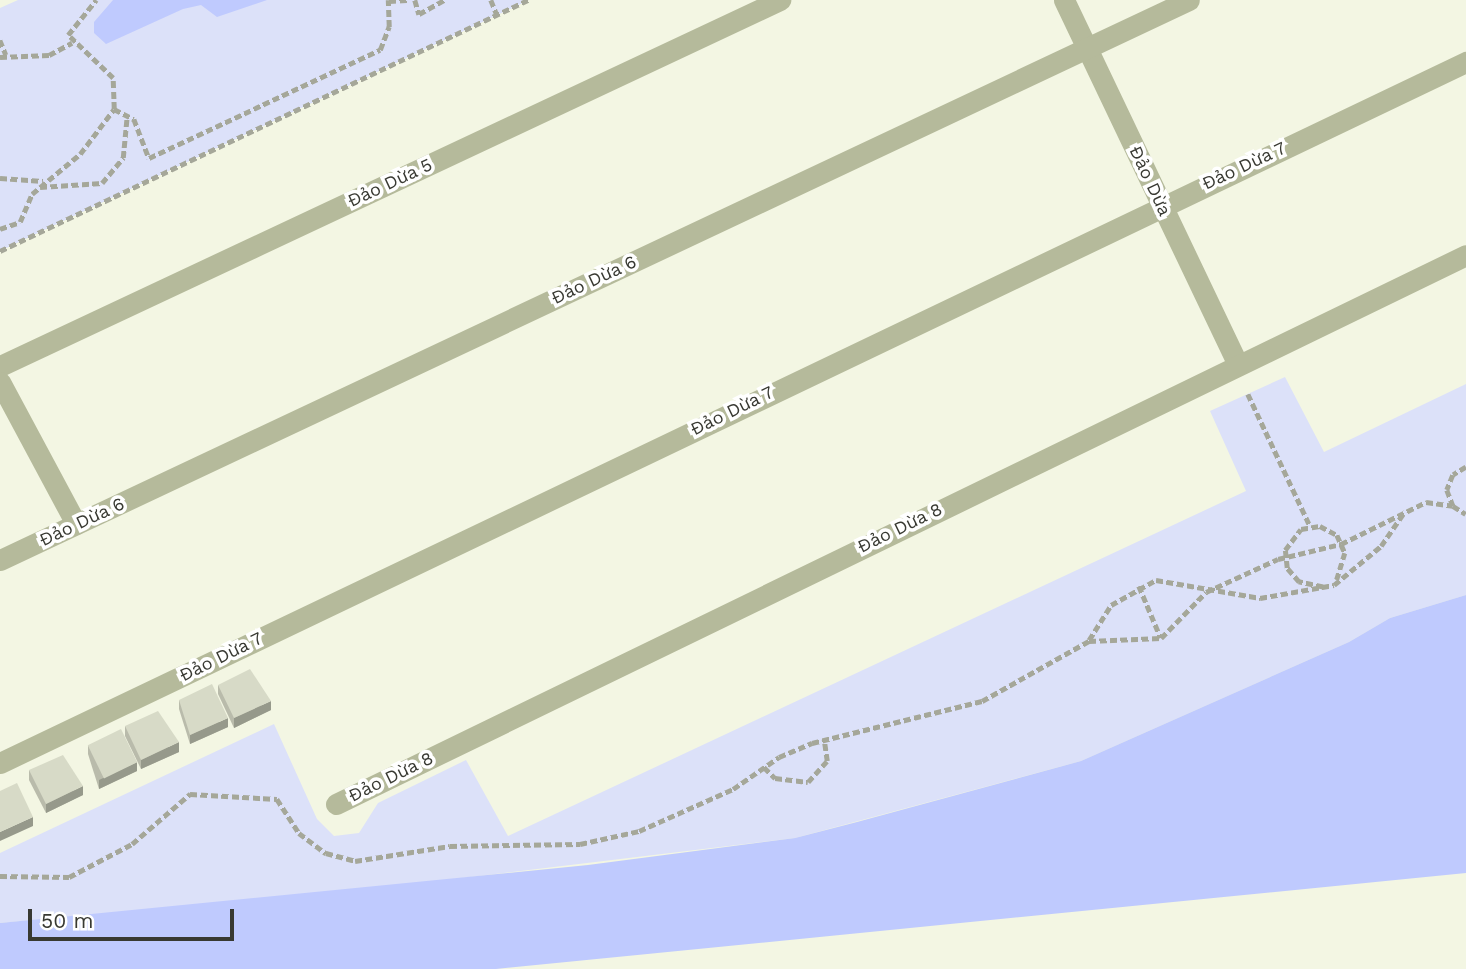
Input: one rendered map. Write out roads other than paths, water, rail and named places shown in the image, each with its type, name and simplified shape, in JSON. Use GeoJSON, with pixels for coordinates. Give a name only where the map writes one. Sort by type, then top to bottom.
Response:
{"type":"FeatureCollection","features":[{"type":"Feature","properties":{"kind":"street","name":"Đảo Dừa 5"},"geometry":{"type":"LineString","coordinates":[[0,366],[780,0]]}},
{"type":"Feature","properties":{"kind":"street","name":"Đảo Dừa"},"geometry":{"type":"LineString","coordinates":[[1064,0],[1237,363]]}},
{"type":"Feature","properties":{"kind":"street","name":"Đảo Dừa 6"},"geometry":{"type":"LineString","coordinates":[[0,560],[1189,0]]}},
{"type":"Feature","properties":{"kind":"street","name":"Đảo Dừa 7"},"geometry":{"type":"LineString","coordinates":[[0,763],[1162,205],[1466,62]]}},
{"type":"Feature","properties":{"kind":"street","name":"Đảo Dừa 8"},"geometry":{"type":"LineString","coordinates":[[336,804],[1237,363],[1466,255]]}},
{"type":"Feature","properties":{"kind":"street"},"geometry":{"type":"LineString","coordinates":[[0,382],[76,524]]}},
{"type":"Feature","properties":{"kind":"water"},"geometry":{"type":"Polygon","coordinates":[[[113,0],[267,0],[217,17],[201,5],[183,9],[106,44],[94,33],[94,22],[113,0]]]}},
{"type":"Feature","properties":{"kind":"water"},"geometry":{"type":"Polygon","coordinates":[[[1466,595],[1466,873],[496,969],[0,969],[0,923],[588,865],[795,838],[1081,761],[1349,642],[1390,618],[1466,595]]]}}]}
